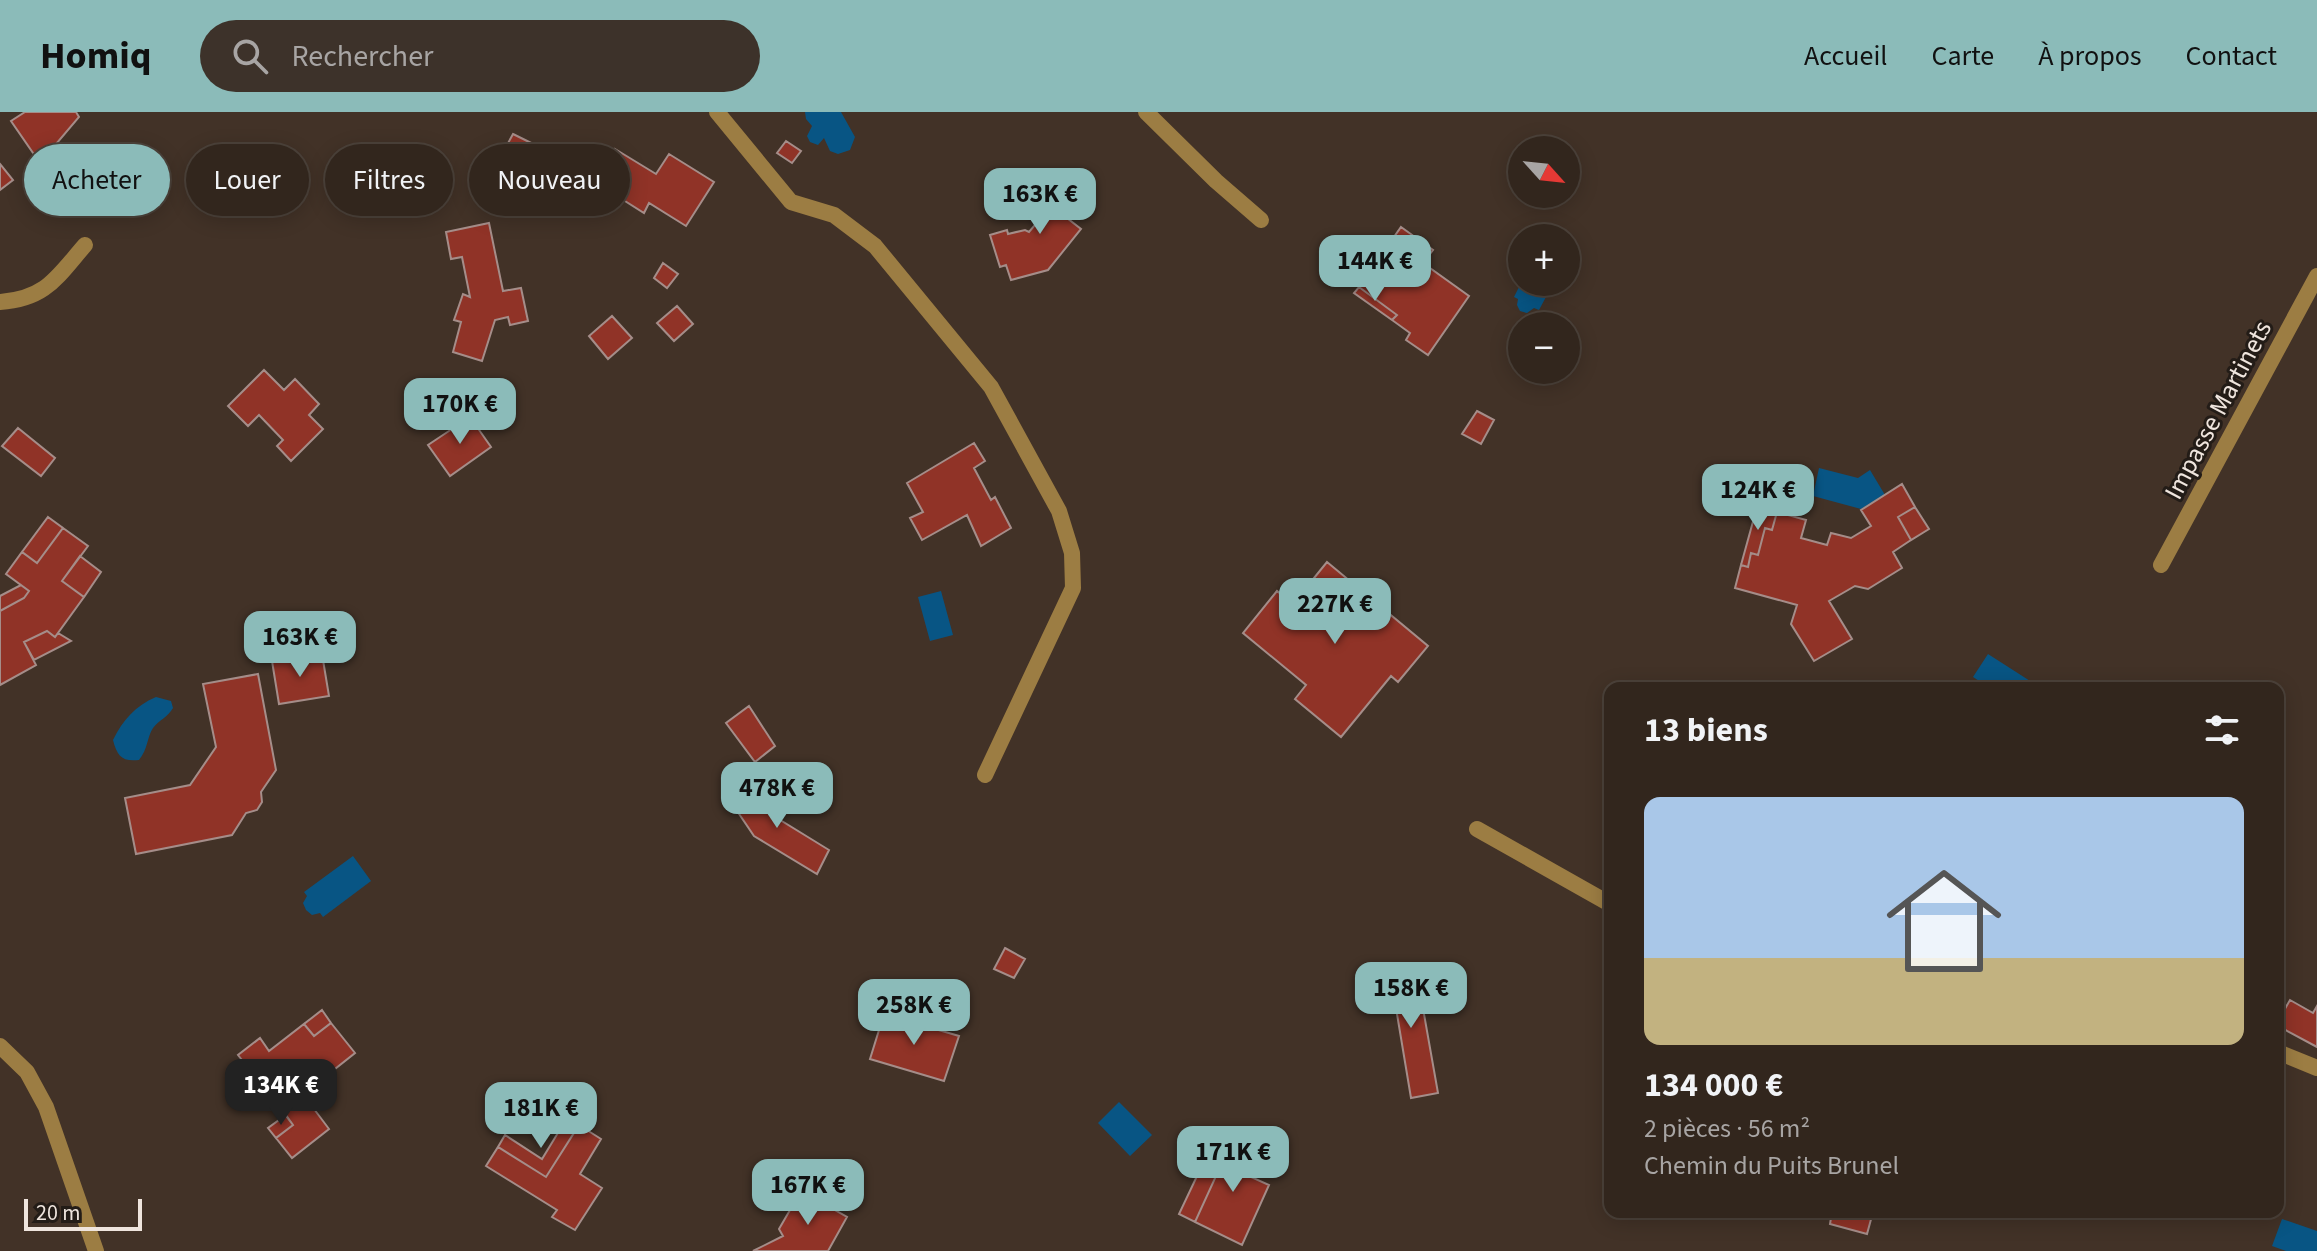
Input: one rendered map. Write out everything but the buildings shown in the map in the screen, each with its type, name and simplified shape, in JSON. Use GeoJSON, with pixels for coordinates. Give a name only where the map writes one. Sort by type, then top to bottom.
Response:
{"type":"FeatureCollection","features":[{"type":"Feature","properties":{"kind":"street"},"geometry":{"type":"LineString","coordinates":[[717,112],[791,202],[834,215],[875,246],[991,387],[1059,511],[1072,553],[1073,588],[985,775]]}},
{"type":"Feature","properties":{"kind":"street"},"geometry":{"type":"LineString","coordinates":[[1146,112],[1261,220]]}},
{"type":"Feature","properties":{"kind":"street"},"geometry":{"type":"LineString","coordinates":[[0,302],[46,290],[85,245]]}},
{"type":"Feature","properties":{"kind":"street","name":"Impasse Martinets"},"geometry":{"type":"LineString","coordinates":[[2161,565],[2317,276]]}},
{"type":"Feature","properties":{"kind":"street"},"geometry":{"type":"LineString","coordinates":[[1477,829],[1604,901]]}},
{"type":"Feature","properties":{"kind":"street"},"geometry":{"type":"LineString","coordinates":[[0,1046],[27,1072],[46,1107],[96,1251]]}},
{"type":"Feature","properties":{"kind":"street"},"geometry":{"type":"LineString","coordinates":[[2284,1054],[2317,1068]]}},
{"type":"Feature","properties":{"kind":"water"},"geometry":{"type":"Polygon","coordinates":[[[805,112],[841,112],[855,137],[850,150],[838,154],[830,151],[824,138],[818,145],[810,142],[807,136],[812,126],[805,112]]]}},
{"type":"Feature","properties":{"kind":"water"},"geometry":{"type":"Polygon","coordinates":[[[1546,296],[1539,310],[1534,308],[1528,312],[1520,311],[1518,299],[1514,297],[1546,296]]]}},
{"type":"Feature","properties":{"kind":"water"},"geometry":{"type":"Polygon","coordinates":[[[1819,468],[1858,478],[1870,470],[1885,495],[1861,509],[1813,496],[1819,468]]]}},
{"type":"Feature","properties":{"kind":"water"},"geometry":{"type":"Polygon","coordinates":[[[941,591],[953,635],[930,641],[918,597],[941,591]]]}},
{"type":"Feature","properties":{"kind":"water"},"geometry":{"type":"Polygon","coordinates":[[[1988,654],[2032,682],[1981,682],[1973,677],[1988,654]]]}},
{"type":"Feature","properties":{"kind":"water"},"geometry":{"type":"Polygon","coordinates":[[[156,697],[171,701],[173,708],[153,728],[139,760],[124,759],[116,750],[113,740],[130,714],[156,697]]]}},
{"type":"Feature","properties":{"kind":"water"},"geometry":{"type":"Polygon","coordinates":[[[353,856],[371,881],[323,917],[320,913],[312,915],[303,903],[307,896],[304,892],[353,856]]]}},
{"type":"Feature","properties":{"kind":"water"},"geometry":{"type":"Polygon","coordinates":[[[1119,1102],[1152,1135],[1130,1156],[1098,1123],[1119,1102]]]}},
{"type":"Feature","properties":{"kind":"water"},"geometry":{"type":"Polygon","coordinates":[[[2282,1219],[2317,1231],[2317,1251],[2286,1251],[2272,1246],[2282,1219]]]}}]}
